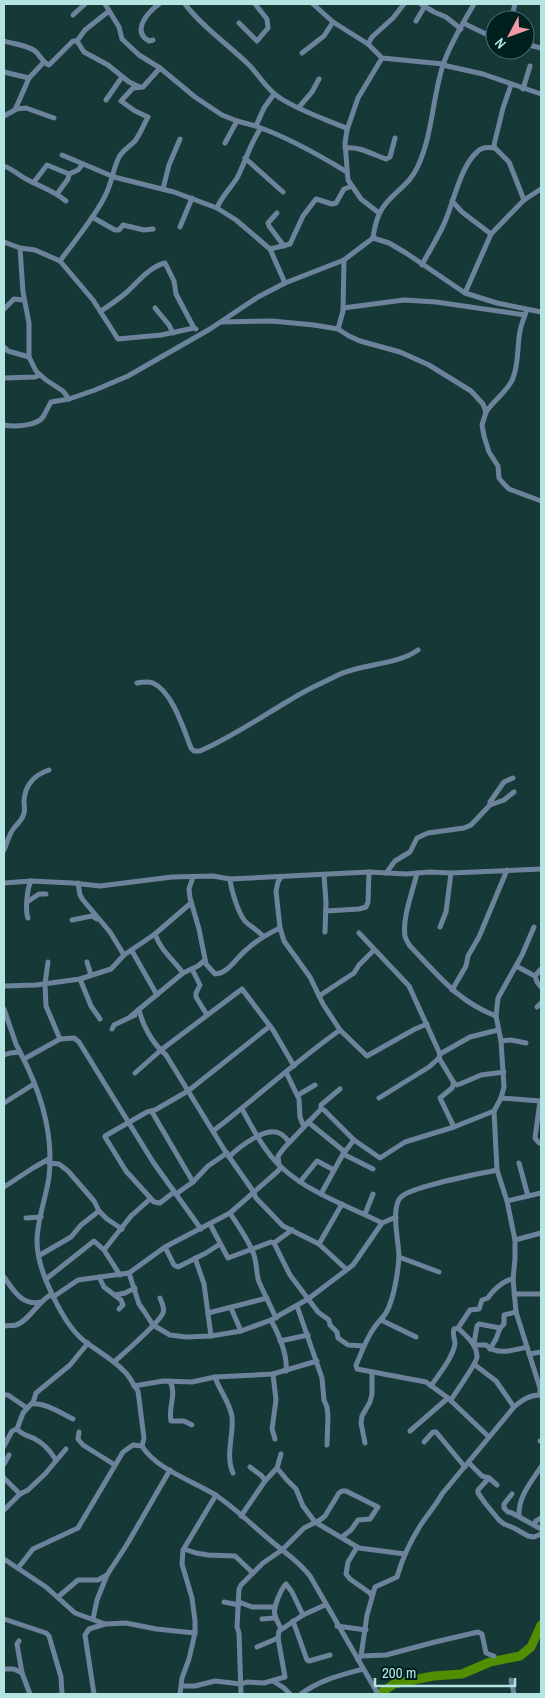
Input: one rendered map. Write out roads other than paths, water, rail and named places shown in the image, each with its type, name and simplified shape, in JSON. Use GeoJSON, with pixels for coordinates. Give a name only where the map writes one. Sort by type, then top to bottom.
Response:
{"type":"FeatureCollection","features":[{"type":"Feature","properties":{"kind":"street"},"geometry":{"type":"LineString","coordinates":[[73,15],[85,4]]}},
{"type":"Feature","properties":{"kind":"street"},"geometry":{"type":"LineString","coordinates":[[104,4],[119,27],[122,39],[139,55],[160,68],[195,97],[222,115],[258,127],[298,144],[347,172]]}},
{"type":"Feature","properties":{"kind":"street"},"geometry":{"type":"LineString","coordinates":[[153,40],[146,40],[141,28],[149,11],[159,4]]}},
{"type":"Feature","properties":{"kind":"street"},"geometry":{"type":"LineString","coordinates":[[185,4],[209,30],[250,66],[274,94],[347,130]]}},
{"type":"Feature","properties":{"kind":"street"},"geometry":{"type":"LineString","coordinates":[[239,23],[253,38],[257,41],[260,39],[268,28],[267,23],[255,4]]}},
{"type":"Feature","properties":{"kind":"street"},"geometry":{"type":"LineString","coordinates":[[313,4],[333,22],[368,44],[382,58],[443,64],[483,74],[541,94]]}},
{"type":"Feature","properties":{"kind":"street"},"geometry":{"type":"LineString","coordinates":[[368,44],[404,4]]}},
{"type":"Feature","properties":{"kind":"street"},"geometry":{"type":"LineString","coordinates":[[4,425],[9,426],[39,421],[51,402],[69,399],[128,376],[221,322],[258,296],[285,283],[344,260],[373,238],[380,213],[388,200],[408,183],[418,167],[428,142],[443,64],[474,4]]}},
{"type":"Feature","properties":{"kind":"street"},"geometry":{"type":"LineString","coordinates":[[416,21],[423,5],[434,12],[446,16],[460,29]]}},
{"type":"Feature","properties":{"kind":"street"},"geometry":{"type":"LineString","coordinates":[[77,42],[85,30],[108,11]]}},
{"type":"Feature","properties":{"kind":"street"},"geometry":{"type":"LineString","coordinates":[[302,53],[324,36],[333,22]]}},
{"type":"Feature","properties":{"kind":"street"},"geometry":{"type":"LineString","coordinates":[[464,23],[485,34]]}},
{"type":"Feature","properties":{"kind":"street"},"geometry":{"type":"LineString","coordinates":[[4,41],[32,49],[49,65],[74,40],[77,42]]}},
{"type":"Feature","properties":{"kind":"street"},"geometry":{"type":"LineString","coordinates":[[77,42],[84,52],[92,55],[122,77],[143,87]]}},
{"type":"Feature","properties":{"kind":"street"},"geometry":{"type":"LineString","coordinates":[[380,213],[361,199],[348,180],[346,148],[347,130],[358,98],[382,58]]}},
{"type":"Feature","properties":{"kind":"street"},"geometry":{"type":"LineString","coordinates":[[15,110],[29,78],[44,62]]}},
{"type":"Feature","properties":{"kind":"street"},"geometry":{"type":"LineString","coordinates":[[523,89],[530,66]]}},
{"type":"Feature","properties":{"kind":"street"},"geometry":{"type":"LineString","coordinates":[[60,261],[92,217],[114,177],[114,170],[119,157],[136,140],[148,117],[121,101],[133,88],[143,87],[160,68]]}},
{"type":"Feature","properties":{"kind":"street"},"geometry":{"type":"LineString","coordinates":[[4,72],[29,78]]}},
{"type":"Feature","properties":{"kind":"street"},"geometry":{"type":"LineString","coordinates":[[106,100],[122,77]]}},
{"type":"Feature","properties":{"kind":"street"},"geometry":{"type":"LineString","coordinates":[[298,107],[312,92],[319,79]]}},
{"type":"Feature","properties":{"kind":"street"},"geometry":{"type":"LineString","coordinates":[[495,148],[494,145],[503,108],[511,85]]}},
{"type":"Feature","properties":{"kind":"street"},"geometry":{"type":"LineString","coordinates":[[217,208],[238,175],[264,108],[274,94]]}},
{"type":"Feature","properties":{"kind":"street"},"geometry":{"type":"LineString","coordinates":[[4,116],[15,110],[26,108],[54,118]]}},
{"type":"Feature","properties":{"kind":"street"},"geometry":{"type":"LineString","coordinates":[[225,143],[237,121]]}},
{"type":"Feature","properties":{"kind":"street"},"geometry":{"type":"LineString","coordinates":[[163,189],[169,165],[180,138]]}},
{"type":"Feature","properties":{"kind":"street"},"geometry":{"type":"LineString","coordinates":[[346,148],[359,149],[386,159],[390,157],[394,138]]}},
{"type":"Feature","properties":{"kind":"street"},"geometry":{"type":"LineString","coordinates":[[422,264],[446,219],[462,177],[478,150],[489,147],[495,148],[509,162],[524,200]]}},
{"type":"Feature","properties":{"kind":"street"},"geometry":{"type":"LineString","coordinates":[[62,155],[114,177],[163,189],[217,208],[236,220],[270,249],[285,283]]}},
{"type":"Feature","properties":{"kind":"street"},"geometry":{"type":"LineString","coordinates":[[245,158],[282,192]]}},
{"type":"Feature","properties":{"kind":"street"},"geometry":{"type":"LineString","coordinates":[[34,182],[47,165],[69,174],[78,170],[82,165]]}},
{"type":"Feature","properties":{"kind":"street"},"geometry":{"type":"LineString","coordinates":[[4,166],[22,175],[27,180],[57,194],[66,201]]}},
{"type":"Feature","properties":{"kind":"street"},"geometry":{"type":"LineString","coordinates":[[57,194],[68,179],[69,174]]}},
{"type":"Feature","properties":{"kind":"street"},"geometry":{"type":"LineString","coordinates":[[270,249],[290,244],[303,216],[316,199],[332,204],[336,203],[344,189],[352,186]]}},
{"type":"Feature","properties":{"kind":"street"},"geometry":{"type":"LineString","coordinates":[[465,293],[491,234],[524,200],[541,189]]}},
{"type":"Feature","properties":{"kind":"street"},"geometry":{"type":"LineString","coordinates":[[180,227],[192,198]]}},
{"type":"Feature","properties":{"kind":"street"},"geometry":{"type":"LineString","coordinates":[[452,201],[462,212],[491,234]]}},
{"type":"Feature","properties":{"kind":"street"},"geometry":{"type":"LineString","coordinates":[[277,213],[268,223],[284,246]]}},
{"type":"Feature","properties":{"kind":"street"},"geometry":{"type":"LineString","coordinates":[[92,217],[115,230],[119,230],[123,225],[144,230],[153,229]]}},
{"type":"Feature","properties":{"kind":"street"},"geometry":{"type":"LineString","coordinates":[[373,238],[389,243],[465,293],[526,312]]}},
{"type":"Feature","properties":{"kind":"street"},"geometry":{"type":"LineString","coordinates":[[4,242],[20,248],[35,250],[60,261],[101,311],[118,339],[173,333],[194,328]]}},
{"type":"Feature","properties":{"kind":"street"},"geometry":{"type":"LineString","coordinates":[[20,248],[23,292],[29,323],[30,357],[36,371],[63,391],[69,399]]}},
{"type":"Feature","properties":{"kind":"street"},"geometry":{"type":"LineString","coordinates":[[338,329],[343,308],[344,260]]}},
{"type":"Feature","properties":{"kind":"street"},"geometry":{"type":"LineString","coordinates":[[101,311],[125,294],[151,270],[165,263],[174,281],[176,294],[194,328],[202,332]]}},
{"type":"Feature","properties":{"kind":"street"},"geometry":{"type":"LineString","coordinates":[[4,309],[14,299],[24,300]]}},
{"type":"Feature","properties":{"kind":"street"},"geometry":{"type":"LineString","coordinates":[[343,308],[404,300],[541,312]]}},
{"type":"Feature","properties":{"kind":"street"},"geometry":{"type":"LineString","coordinates":[[155,308],[173,333]]}},
{"type":"Feature","properties":{"kind":"street"},"geometry":{"type":"LineString","coordinates":[[526,312],[520,331],[518,357],[513,378],[504,392],[493,401],[486,412],[482,425],[489,452],[498,466],[499,478],[509,489],[541,501]]}},
{"type":"Feature","properties":{"kind":"street"},"geometry":{"type":"LineString","coordinates":[[221,322],[272,321],[338,329],[360,341],[400,352],[429,365],[471,390],[484,404],[486,412]]}},
{"type":"Feature","properties":{"kind":"street"},"geometry":{"type":"LineString","coordinates":[[4,347],[8,351],[30,357]]}},
{"type":"Feature","properties":{"kind":"street"},"geometry":{"type":"LineString","coordinates":[[4,378],[40,375]]}},
{"type":"Feature","properties":{"kind":"street"},"geometry":{"type":"LineString","coordinates":[[137,683],[153,683],[165,694],[174,707],[191,748],[194,751],[200,751],[259,719],[292,698],[339,675],[355,668],[406,657],[418,650]]}},
{"type":"Feature","properties":{"kind":"street"},"geometry":{"type":"LineString","coordinates":[[4,850],[12,830],[23,816],[27,785],[42,772],[49,770]]}},
{"type":"Feature","properties":{"kind":"street"},"geometry":{"type":"LineString","coordinates":[[490,805],[490,802],[504,782],[514,778]]}},
{"type":"Feature","properties":{"kind":"street"},"geometry":{"type":"LineString","coordinates":[[386,873],[395,861],[410,852],[418,838],[428,833],[464,828],[475,821],[490,805],[508,798],[514,792]]}},
{"type":"Feature","properties":{"kind":"street"},"geometry":{"type":"LineString","coordinates":[[4,883],[78,883],[100,886],[172,877],[213,876],[230,879],[369,872],[450,873],[541,869]]}},
{"type":"Feature","properties":{"kind":"street"},"geometry":{"type":"LineString","coordinates":[[452,990],[466,966],[468,956],[479,937],[507,870]]}},
{"type":"Feature","properties":{"kind":"street"},"geometry":{"type":"LineString","coordinates":[[326,911],[359,910],[366,907],[368,902],[369,872]]}},
{"type":"Feature","properties":{"kind":"street"},"geometry":{"type":"LineString","coordinates":[[417,873],[406,918],[405,935],[410,946],[460,998],[479,1010],[496,1016]]}},
{"type":"Feature","properties":{"kind":"street"},"geometry":{"type":"LineString","coordinates":[[440,927],[446,912],[450,873]]}},
{"type":"Feature","properties":{"kind":"street"},"geometry":{"type":"LineString","coordinates":[[324,875],[325,932]]}},
{"type":"Feature","properties":{"kind":"street"},"geometry":{"type":"LineString","coordinates":[[193,877],[189,889],[191,903],[199,929],[206,964],[215,974],[232,965],[263,936],[280,928]]}},
{"type":"Feature","properties":{"kind":"street"},"geometry":{"type":"LineString","coordinates":[[281,877],[276,891],[280,928],[284,941],[310,977],[319,996],[340,1030],[367,1056],[427,1024]]}},
{"type":"Feature","properties":{"kind":"street"},"geometry":{"type":"LineString","coordinates":[[230,879],[232,892],[245,920],[248,924],[253,925],[263,936]]}},
{"type":"Feature","properties":{"kind":"street"},"geometry":{"type":"LineString","coordinates":[[28,918],[26,912],[28,887],[31,882]]}},
{"type":"Feature","properties":{"kind":"street"},"geometry":{"type":"LineString","coordinates":[[78,883],[83,900],[124,955]]}},
{"type":"Feature","properties":{"kind":"street"},"geometry":{"type":"LineString","coordinates":[[27,902],[40,894],[46,894]]}},
{"type":"Feature","properties":{"kind":"street"},"geometry":{"type":"LineString","coordinates":[[4,986],[45,984],[80,979],[111,969],[124,955],[155,934],[191,903]]}},
{"type":"Feature","properties":{"kind":"street"},"geometry":{"type":"LineString","coordinates":[[72,920],[92,916],[99,920]]}},
{"type":"Feature","properties":{"kind":"street"},"geometry":{"type":"LineString","coordinates":[[360,1658],[375,1587],[396,1577],[419,1527],[442,1494],[514,1407],[529,1396],[541,1395],[516,1312],[513,1278],[515,1240],[507,1201],[497,1170],[494,1111],[504,1087],[501,1041],[496,1016],[498,998],[516,966],[534,927]]}},
{"type":"Feature","properties":{"kind":"street"},"geometry":{"type":"LineString","coordinates":[[155,934],[158,943],[165,953],[183,973]]}},
{"type":"Feature","properties":{"kind":"street"},"geometry":{"type":"LineString","coordinates":[[359,934],[409,986],[454,1083],[457,1085],[481,1075],[504,1072]]}},
{"type":"Feature","properties":{"kind":"street"},"geometry":{"type":"LineString","coordinates":[[319,996],[354,973],[374,950]]}},
{"type":"Feature","properties":{"kind":"street"},"geometry":{"type":"LineString","coordinates":[[132,951],[157,995]]}},
{"type":"Feature","properties":{"kind":"street"},"geometry":{"type":"LineString","coordinates":[[112,1029],[114,1025],[140,1012],[183,973],[205,960]]}},
{"type":"Feature","properties":{"kind":"street"},"geometry":{"type":"LineString","coordinates":[[48,962],[45,984],[46,1006],[60,1040]]}},
{"type":"Feature","properties":{"kind":"street"},"geometry":{"type":"LineString","coordinates":[[87,962],[91,975]]}},
{"type":"Feature","properties":{"kind":"street"},"geometry":{"type":"LineString","coordinates":[[516,966],[535,976],[541,987]]}},
{"type":"Feature","properties":{"kind":"street"},"geometry":{"type":"LineString","coordinates":[[192,969],[200,985],[196,998],[207,1015]]}},
{"type":"Feature","properties":{"kind":"street"},"geometry":{"type":"LineString","coordinates":[[535,976],[541,969]]}},
{"type":"Feature","properties":{"kind":"street"},"geometry":{"type":"LineString","coordinates":[[80,979],[91,1006],[100,1019]]}},
{"type":"Feature","properties":{"kind":"street"},"geometry":{"type":"LineString","coordinates":[[135,1073],[161,1050],[242,989],[270,1026],[294,1066]]}},
{"type":"Feature","properties":{"kind":"street"},"geometry":{"type":"LineString","coordinates":[[4,1009],[16,1044],[40,1098],[48,1126],[49,1176],[37,1242],[46,1279],[52,1295],[71,1328],[114,1362],[133,1382],[138,1391],[144,1436],[142,1446]]}},
{"type":"Feature","properties":{"kind":"street"},"geometry":{"type":"LineString","coordinates":[[140,1012],[156,1045],[166,1055],[256,1198],[283,1226],[319,1244],[346,1269]]}},
{"type":"Feature","properties":{"kind":"street"},"geometry":{"type":"LineString","coordinates":[[270,1026],[188,1091],[152,1112],[147,1112],[107,1134],[105,1138],[126,1171],[150,1198],[158,1204],[193,1182],[208,1166],[266,1132],[280,1133],[289,1142]]}},
{"type":"Feature","properties":{"kind":"street"},"geometry":{"type":"LineString","coordinates":[[213,1131],[316,1047],[340,1030]]}},
{"type":"Feature","properties":{"kind":"street"},"geometry":{"type":"LineString","coordinates":[[379,1098],[429,1067],[440,1056],[470,1037],[498,1030]]}},
{"type":"Feature","properties":{"kind":"street"},"geometry":{"type":"LineString","coordinates":[[24,1059],[60,1040],[74,1038],[79,1042],[127,1123],[201,1229]]}},
{"type":"Feature","properties":{"kind":"street"},"geometry":{"type":"LineString","coordinates":[[501,1041],[511,1040],[526,1043]]}},
{"type":"Feature","properties":{"kind":"street"},"geometry":{"type":"LineString","coordinates":[[10,1053],[15,1049],[16,1044]]}},
{"type":"Feature","properties":{"kind":"street"},"geometry":{"type":"LineString","coordinates":[[4,1055],[20,1052]]}},
{"type":"Feature","properties":{"kind":"street"},"geometry":{"type":"LineString","coordinates":[[286,1072],[298,1095],[300,1117],[304,1127]]}},
{"type":"Feature","properties":{"kind":"street"},"geometry":{"type":"LineString","coordinates":[[454,1083],[452,1088],[440,1098],[454,1127]]}},
{"type":"Feature","properties":{"kind":"street"},"geometry":{"type":"LineString","coordinates":[[4,1103],[34,1084]]}},
{"type":"Feature","properties":{"kind":"street"},"geometry":{"type":"LineString","coordinates":[[298,1095],[315,1085]]}},
{"type":"Feature","properties":{"kind":"street"},"geometry":{"type":"LineString","coordinates":[[4,1326],[15,1325],[21,1322],[46,1297],[78,1280],[129,1273],[165,1247],[230,1213],[278,1171],[280,1167],[278,1156],[321,1109],[321,1104],[340,1089]]}},
{"type":"Feature","properties":{"kind":"street"},"geometry":{"type":"LineString","coordinates":[[501,1098],[541,1101],[535,1138],[541,1144]]}},
{"type":"Feature","properties":{"kind":"street"},"geometry":{"type":"LineString","coordinates":[[242,1109],[257,1137],[280,1167],[300,1182],[321,1194],[382,1223]]}},
{"type":"Feature","properties":{"kind":"street"},"geometry":{"type":"LineString","coordinates":[[321,1109],[354,1140],[380,1158],[405,1142],[454,1127],[494,1111]]}},
{"type":"Feature","properties":{"kind":"street"},"geometry":{"type":"LineString","coordinates":[[152,1112],[193,1182]]}},
{"type":"Feature","properties":{"kind":"street"},"geometry":{"type":"LineString","coordinates":[[308,1122],[344,1153],[373,1169]]}},
{"type":"Feature","properties":{"kind":"street"},"geometry":{"type":"LineString","coordinates":[[321,1194],[344,1153],[354,1140]]}},
{"type":"Feature","properties":{"kind":"street"},"geometry":{"type":"LineString","coordinates":[[300,1182],[317,1160],[334,1170]]}},
{"type":"Feature","properties":{"kind":"street"},"geometry":{"type":"LineString","coordinates":[[4,1187],[33,1168],[49,1161],[59,1164],[68,1171],[94,1200],[99,1211],[122,1229]]}},
{"type":"Feature","properties":{"kind":"street"},"geometry":{"type":"LineString","coordinates":[[519,1163],[528,1196]]}},
{"type":"Feature","properties":{"kind":"street"},"geometry":{"type":"LineString","coordinates":[[489,1437],[450,1399],[426,1382],[372,1373],[357,1369],[356,1366],[364,1346],[389,1307],[396,1280],[399,1257],[396,1217],[398,1201],[408,1192],[445,1181],[497,1170]]}},
{"type":"Feature","properties":{"kind":"street"},"geometry":{"type":"LineString","coordinates":[[507,1201],[541,1193]]}},
{"type":"Feature","properties":{"kind":"street"},"geometry":{"type":"LineString","coordinates":[[365,1214],[373,1194]]}},
{"type":"Feature","properties":{"kind":"street"},"geometry":{"type":"LineString","coordinates":[[104,1250],[131,1216],[150,1198]]}},
{"type":"Feature","properties":{"kind":"street"},"geometry":{"type":"LineString","coordinates":[[319,1244],[342,1204]]}},
{"type":"Feature","properties":{"kind":"street"},"geometry":{"type":"LineString","coordinates":[[40,1255],[71,1237],[81,1225],[99,1211]]}},
{"type":"Feature","properties":{"kind":"street"},"geometry":{"type":"LineString","coordinates":[[230,1213],[252,1249],[257,1263],[257,1276],[267,1298],[287,1362],[286,1371]]}},
{"type":"Feature","properties":{"kind":"street"},"geometry":{"type":"LineString","coordinates":[[26,1218],[41,1217]]}},
{"type":"Feature","properties":{"kind":"street"},"geometry":{"type":"LineString","coordinates":[[129,1273],[139,1304],[153,1325],[170,1335],[186,1338],[240,1331],[273,1319],[308,1299],[353,1265],[382,1223],[396,1217]]}},
{"type":"Feature","properties":{"kind":"street"},"geometry":{"type":"LineString","coordinates":[[210,1224],[228,1258],[271,1242],[274,1243],[292,1230]]}},
{"type":"Feature","properties":{"kind":"street"},"geometry":{"type":"LineString","coordinates":[[515,1240],[541,1233]]}},
{"type":"Feature","properties":{"kind":"street"},"geometry":{"type":"LineString","coordinates":[[46,1279],[66,1265],[92,1242],[96,1242],[104,1250],[120,1275]]}},
{"type":"Feature","properties":{"kind":"street"},"geometry":{"type":"LineString","coordinates":[[274,1243],[290,1275],[318,1312],[329,1320],[338,1338],[348,1345],[364,1346]]}},
{"type":"Feature","properties":{"kind":"street"},"geometry":{"type":"LineString","coordinates":[[165,1247],[174,1265],[178,1267],[220,1244]]}},
{"type":"Feature","properties":{"kind":"street"},"geometry":{"type":"LineString","coordinates":[[399,1257],[439,1272]]}},
{"type":"Feature","properties":{"kind":"street"},"geometry":{"type":"LineString","coordinates":[[195,1258],[204,1284],[212,1336]]}},
{"type":"Feature","properties":{"kind":"street"},"geometry":{"type":"LineString","coordinates":[[4,1277],[13,1290],[29,1303],[43,1302]]}},
{"type":"Feature","properties":{"kind":"street"},"geometry":{"type":"LineString","coordinates":[[99,1278],[104,1287],[123,1303],[120,1309]]}},
{"type":"Feature","properties":{"kind":"street"},"geometry":{"type":"LineString","coordinates":[[431,1386],[452,1352],[455,1342],[454,1329],[458,1328],[470,1310],[479,1309],[482,1300],[488,1298],[491,1292],[508,1279],[513,1278]]}},
{"type":"Feature","properties":{"kind":"street"},"geometry":{"type":"LineString","coordinates":[[115,1295],[125,1293],[134,1288]]}},
{"type":"Feature","properties":{"kind":"street"},"geometry":{"type":"LineString","coordinates":[[514,1294],[541,1294]]}},
{"type":"Feature","properties":{"kind":"street"},"geometry":{"type":"LineString","coordinates":[[114,1362],[153,1325],[163,1312],[163,1304],[160,1298]]}},
{"type":"Feature","properties":{"kind":"street"},"geometry":{"type":"LineString","coordinates":[[208,1313],[267,1298]]}},
{"type":"Feature","properties":{"kind":"street"},"geometry":{"type":"LineString","coordinates":[[297,1306],[317,1361],[328,1416],[326,1444]]}},
{"type":"Feature","properties":{"kind":"street"},"geometry":{"type":"LineString","coordinates":[[231,1308],[240,1331]]}},
{"type":"Feature","properties":{"kind":"street"},"geometry":{"type":"LineString","coordinates":[[490,1349],[500,1328],[504,1324],[504,1315],[516,1312]]}},
{"type":"Feature","properties":{"kind":"street"},"geometry":{"type":"LineString","coordinates":[[381,1320],[416,1338]]}},
{"type":"Feature","properties":{"kind":"street"},"geometry":{"type":"LineString","coordinates":[[410,1431],[450,1399],[474,1365],[478,1357],[474,1344],[478,1324],[500,1328]]}},
{"type":"Feature","properties":{"kind":"street"},"geometry":{"type":"LineString","coordinates":[[458,1328],[474,1344],[486,1345],[490,1349],[504,1351],[527,1347]]}},
{"type":"Feature","properties":{"kind":"street"},"geometry":{"type":"LineString","coordinates":[[280,1340],[308,1335]]}},
{"type":"Feature","properties":{"kind":"street"},"geometry":{"type":"LineString","coordinates":[[17,1430],[23,1413],[33,1403],[36,1393],[70,1365],[88,1343]]}},
{"type":"Feature","properties":{"kind":"street"},"geometry":{"type":"LineString","coordinates":[[529,1354],[541,1352]]}},
{"type":"Feature","properties":{"kind":"street"},"geometry":{"type":"LineString","coordinates":[[134,1386],[170,1381],[192,1382],[216,1377],[273,1374],[317,1361]]}},
{"type":"Feature","properties":{"kind":"street"},"geometry":{"type":"LineString","coordinates":[[474,1365],[496,1381],[514,1407]]}},
{"type":"Feature","properties":{"kind":"street"},"geometry":{"type":"LineString","coordinates":[[365,1443],[361,1423],[362,1416],[372,1394],[372,1373]]}},
{"type":"Feature","properties":{"kind":"street"},"geometry":{"type":"LineString","coordinates":[[273,1374],[276,1400],[272,1429],[275,1439]]}},
{"type":"Feature","properties":{"kind":"street"},"geometry":{"type":"LineString","coordinates":[[216,1377],[220,1390],[229,1404],[232,1430],[230,1445],[231,1468],[233,1473]]}},
{"type":"Feature","properties":{"kind":"street"},"geometry":{"type":"LineString","coordinates":[[170,1381],[173,1386],[171,1421],[184,1421],[192,1425]]}},
{"type":"Feature","properties":{"kind":"street"},"geometry":{"type":"LineString","coordinates":[[4,1395],[8,1395],[27,1408]]}},
{"type":"Feature","properties":{"kind":"street"},"geometry":{"type":"LineString","coordinates":[[33,1403],[54,1409],[73,1419]]}},
{"type":"Feature","properties":{"kind":"street"},"geometry":{"type":"LineString","coordinates":[[4,1446],[12,1431],[17,1430]]}},
{"type":"Feature","properties":{"kind":"street"},"geometry":{"type":"LineString","coordinates":[[17,1430],[21,1434],[37,1439],[45,1445],[56,1460]]}},
{"type":"Feature","properties":{"kind":"street"},"geometry":{"type":"LineString","coordinates":[[80,1432],[78,1439],[83,1445],[115,1465]]}},
{"type":"Feature","properties":{"kind":"street"},"geometry":{"type":"LineString","coordinates":[[424,1442],[436,1432],[467,1465],[482,1476],[490,1478],[497,1485]]}},
{"type":"Feature","properties":{"kind":"street"},"geometry":{"type":"LineString","coordinates":[[18,1568],[33,1549],[78,1528],[123,1452],[129,1447],[138,1444],[142,1446],[150,1457],[216,1496],[300,1564],[310,1576],[337,1626],[360,1658],[363,1669],[377,1693]]}},
{"type":"Feature","properties":{"kind":"street"},"geometry":{"type":"LineString","coordinates":[[4,1510],[20,1494],[31,1488],[66,1450]]}},
{"type":"Feature","properties":{"kind":"street"},"geometry":{"type":"LineString","coordinates":[[241,1516],[265,1481],[277,1468],[282,1454]]}},
{"type":"Feature","properties":{"kind":"street"},"geometry":{"type":"LineString","coordinates":[[4,1464],[9,1455]]}},
{"type":"Feature","properties":{"kind":"street"},"geometry":{"type":"LineString","coordinates":[[250,1467],[262,1476],[265,1481]]}},
{"type":"Feature","properties":{"kind":"street"},"geometry":{"type":"LineString","coordinates":[[519,1516],[519,1508],[526,1488],[541,1467]]}},
{"type":"Feature","properties":{"kind":"street"},"geometry":{"type":"LineString","coordinates":[[277,1468],[296,1489],[303,1506],[314,1522],[358,1547],[405,1554]]}},
{"type":"Feature","properties":{"kind":"street"},"geometry":{"type":"LineString","coordinates":[[93,1619],[97,1600],[107,1574],[126,1546],[170,1470]]}},
{"type":"Feature","properties":{"kind":"street"},"geometry":{"type":"LineString","coordinates":[[4,1478],[20,1494]]}},
{"type":"Feature","properties":{"kind":"street"},"geometry":{"type":"LineString","coordinates":[[490,1478],[478,1490],[485,1504],[504,1524],[528,1536],[534,1537],[541,1534]]}},
{"type":"Feature","properties":{"kind":"street"},"geometry":{"type":"LineString","coordinates":[[241,1694],[240,1633],[237,1627],[239,1589],[241,1585],[263,1562],[282,1550],[297,1534],[325,1516],[342,1491],[346,1491],[378,1507],[370,1519],[358,1520],[352,1530],[342,1537]]}},
{"type":"Feature","properties":{"kind":"street"},"geometry":{"type":"LineString","coordinates":[[512,1494],[504,1504],[504,1508],[508,1512],[541,1529]]}},
{"type":"Feature","properties":{"kind":"street"},"geometry":{"type":"LineString","coordinates":[[180,1694],[182,1678],[189,1659],[195,1632],[195,1614],[192,1598],[182,1564],[184,1549],[216,1496]]}},
{"type":"Feature","properties":{"kind":"street"},"geometry":{"type":"LineString","coordinates":[[534,1524],[541,1518]]}},
{"type":"Feature","properties":{"kind":"street"},"geometry":{"type":"LineString","coordinates":[[358,1547],[348,1562],[346,1574],[372,1596]]}},
{"type":"Feature","properties":{"kind":"street"},"geometry":{"type":"LineString","coordinates":[[184,1549],[196,1554],[235,1556],[253,1573]]}},
{"type":"Feature","properties":{"kind":"street"},"geometry":{"type":"LineString","coordinates":[[4,1559],[42,1584],[74,1613],[104,1624]]}},
{"type":"Feature","properties":{"kind":"street"},"geometry":{"type":"LineString","coordinates":[[58,1598],[78,1580],[98,1580],[107,1574]]}},
{"type":"Feature","properties":{"kind":"street"},"geometry":{"type":"LineString","coordinates":[[281,1629],[275,1618],[274,1607],[286,1584],[303,1615]]}},
{"type":"Feature","properties":{"kind":"street"},"geometry":{"type":"LineString","coordinates":[[224,1602],[252,1607],[274,1607]]}},
{"type":"Feature","properties":{"kind":"street"},"geometry":{"type":"LineString","coordinates":[[182,1686],[195,1686],[215,1682],[264,1683],[280,1680],[286,1676],[278,1638],[279,1631],[303,1615],[325,1605]]}},
{"type":"Feature","properties":{"kind":"street"},"geometry":{"type":"LineString","coordinates":[[262,1619],[275,1618]]}},
{"type":"Feature","properties":{"kind":"street"},"geometry":{"type":"LineString","coordinates":[[4,1619],[46,1633],[49,1636],[61,1677],[62,1694]]}},
{"type":"Feature","properties":{"kind":"street"},"geometry":{"type":"LineString","coordinates":[[293,1621],[307,1660],[330,1655]]}},
{"type":"Feature","properties":{"kind":"street"},"geometry":{"type":"LineString","coordinates":[[94,1694],[85,1636],[89,1629],[104,1624],[126,1623],[156,1629],[195,1632]]}},
{"type":"Feature","properties":{"kind":"street"},"geometry":{"type":"LineString","coordinates":[[337,1626],[366,1630]]}},
{"type":"Feature","properties":{"kind":"street"},"geometry":{"type":"LineString","coordinates":[[360,1658],[386,1655],[478,1632],[482,1634],[486,1653],[494,1656]]}},
{"type":"Feature","properties":{"kind":"street"},"geometry":{"type":"LineString","coordinates":[[257,1647],[278,1638]]}},
{"type":"Feature","properties":{"kind":"street"},"geometry":{"type":"LineString","coordinates":[[19,1641],[17,1644],[22,1673],[30,1694]]}},
{"type":"Feature","properties":{"kind":"street"},"geometry":{"type":"LineString","coordinates":[[4,1669],[14,1669],[22,1673]]}},
{"type":"Feature","properties":{"kind":"street"},"geometry":{"type":"LineString","coordinates":[[301,1694],[328,1678],[363,1669]]}},
{"type":"Feature","properties":{"kind":"street"},"geometry":{"type":"LineString","coordinates":[[511,1680],[514,1694]]}},
{"type":"Feature","properties":{"kind":"street"},"geometry":{"type":"LineString","coordinates":[[272,1681],[290,1694]]}},
{"type":"Feature","properties":{"kind":"waterway"},"geometry":{"type":"LineString","coordinates":[[379,1694],[394,1684],[433,1676],[462,1674],[490,1662],[520,1656],[531,1647],[541,1625]]}}]}
